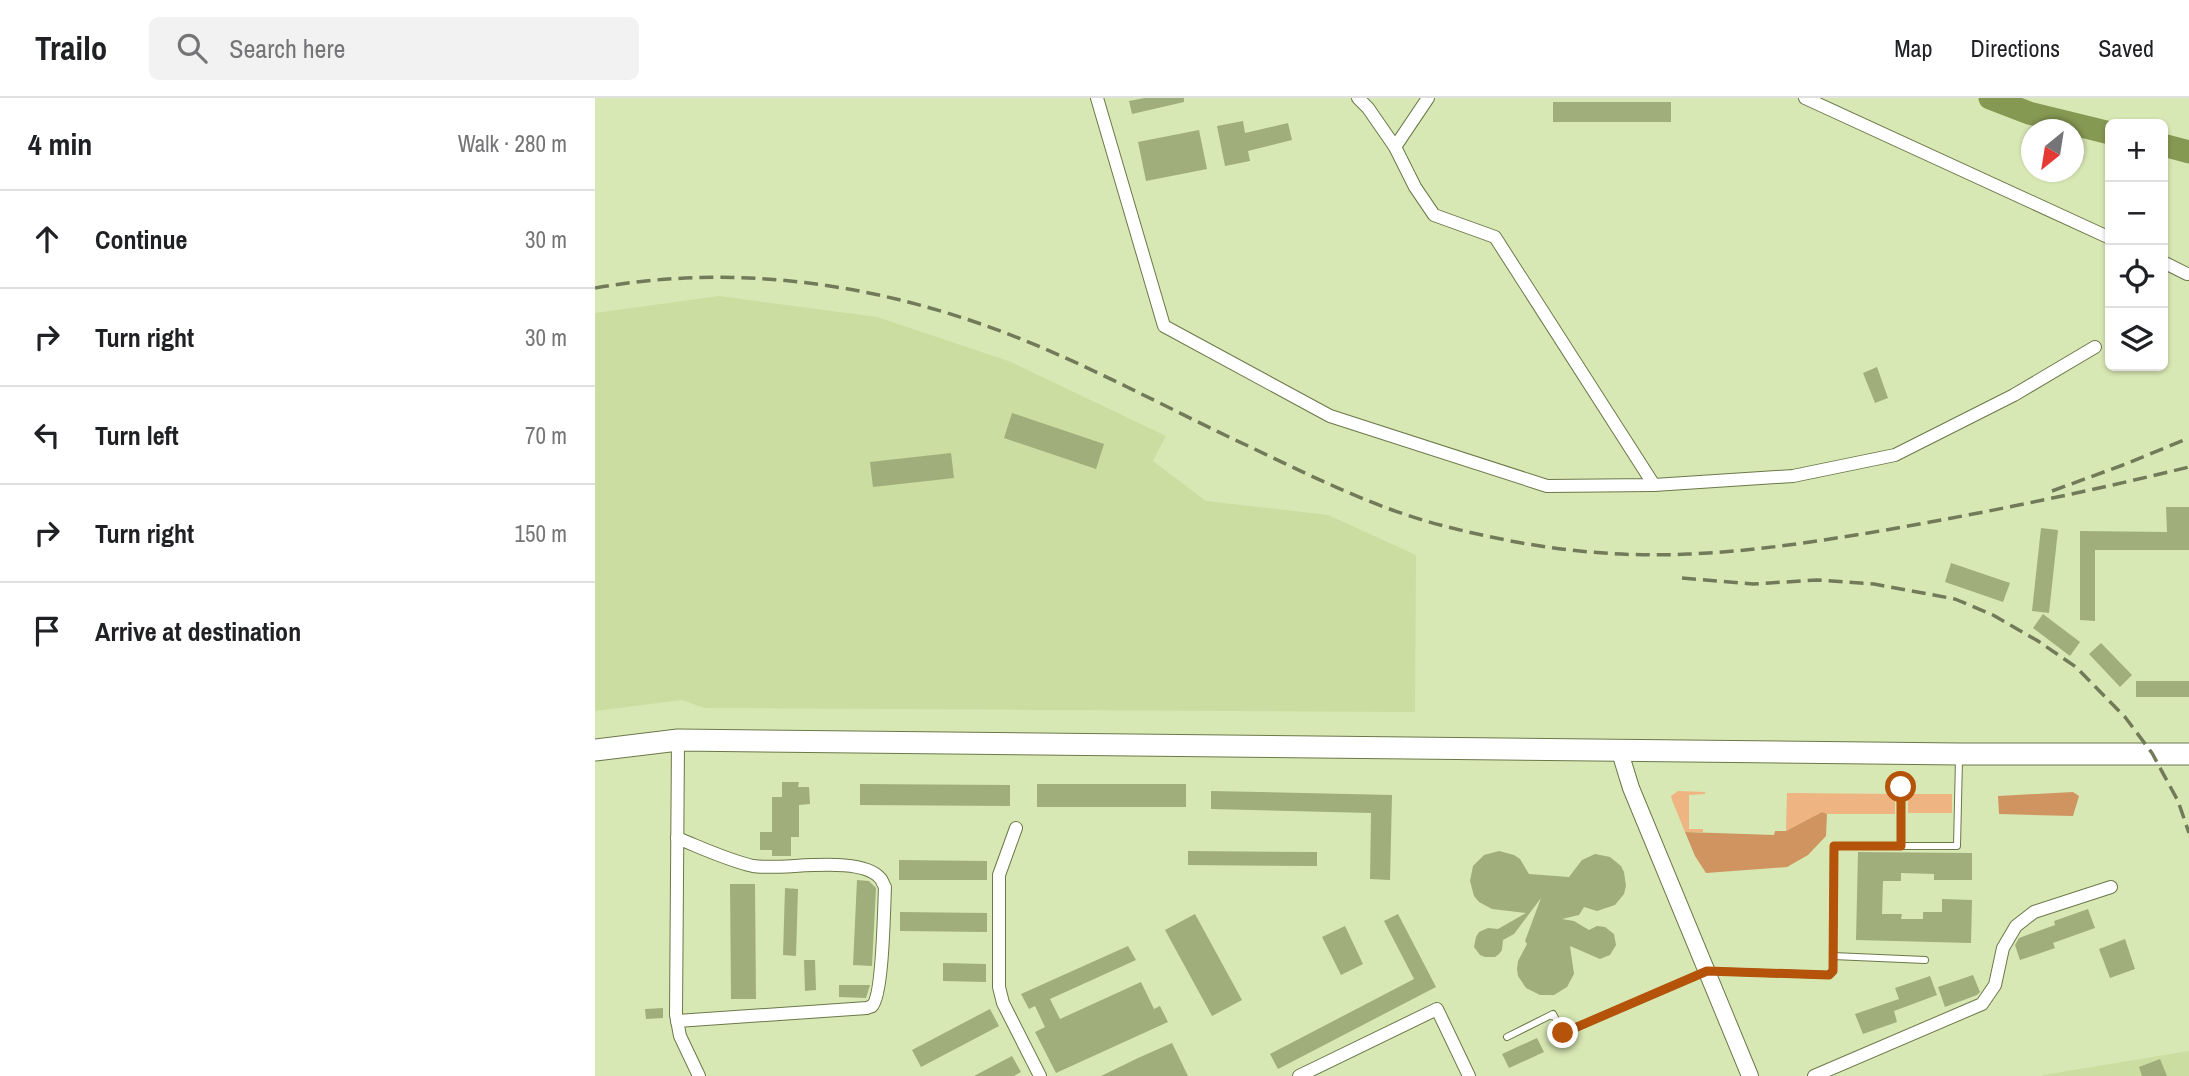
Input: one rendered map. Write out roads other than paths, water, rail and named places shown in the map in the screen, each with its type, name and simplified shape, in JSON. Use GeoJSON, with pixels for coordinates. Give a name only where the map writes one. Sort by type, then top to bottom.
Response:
{"type":"FeatureCollection","features":[{"type":"Feature","properties":{"kind":"highway"},"geometry":{"type":"LineString","coordinates":[[595,750],[678,740],[1959,754],[2189,754]]}},
{"type":"Feature","properties":{"kind":"street"},"geometry":{"type":"LineString","coordinates":[[1097,98],[1164,326],[1330,416],[1547,486],[1654,485],[1793,476],[1895,455],[2014,395],[2095,347]]}},
{"type":"Feature","properties":{"kind":"street"},"geometry":{"type":"LineString","coordinates":[[1358,98],[1395,147],[1415,187],[1434,215],[1495,237],[1654,485]]}},
{"type":"Feature","properties":{"kind":"street"},"geometry":{"type":"LineString","coordinates":[[1395,147],[1428,98]]}},
{"type":"Feature","properties":{"kind":"street"},"geometry":{"type":"LineString","coordinates":[[1805,98],[2105,236]]}},
{"type":"Feature","properties":{"kind":"street"},"geometry":{"type":"LineString","coordinates":[[2168,264],[2187,274]]}},
{"type":"Feature","properties":{"kind":"street"},"geometry":{"type":"LineString","coordinates":[[678,740],[677,1021],[680,1036],[699,1076]]}},
{"type":"Feature","properties":{"kind":"street"},"geometry":{"type":"LineString","coordinates":[[1619,749],[1632,788],[1750,1076]]}},
{"type":"Feature","properties":{"kind":"street"},"geometry":{"type":"LineString","coordinates":[[1016,828],[999,875],[999,986],[1003,1003],[1040,1076]]}},
{"type":"Feature","properties":{"kind":"street"},"geometry":{"type":"LineString","coordinates":[[677,838],[756,866],[858,867],[880,878],[885,887],[880,979],[877,997],[872,1006],[677,1021]]}},
{"type":"Feature","properties":{"kind":"street"},"geometry":{"type":"LineString","coordinates":[[1814,1076],[1982,1004],[1995,985],[2003,948],[2016,926],[2035,912],[2111,887]]}},
{"type":"Feature","properties":{"kind":"street"},"geometry":{"type":"LineString","coordinates":[[1299,1076],[1437,1009],[1469,1076]]}},
{"type":"Feature","properties":{"kind":"lane"},"geometry":{"type":"LineString","coordinates":[[1507,1037],[1553,1014],[1563,1033],[1707,971],[1829,975],[1833,971],[1834,846],[1957,846],[1959,754]]}},
{"type":"Feature","properties":{"kind":"lane"},"geometry":{"type":"LineString","coordinates":[[1901,787],[1901,846]]}},
{"type":"Feature","properties":{"kind":"lane"},"geometry":{"type":"LineString","coordinates":[[1833,956],[1925,960]]}},
{"type":"Feature","properties":{"kind":"waterway"},"geometry":{"type":"LineString","coordinates":[[1990,98],[2029,113],[2105,132]]}},
{"type":"Feature","properties":{"kind":"waterway"},"geometry":{"type":"LineString","coordinates":[[2168,146],[2189,152]]}},
{"type":"Feature","properties":{"kind":"railway"},"geometry":{"type":"LineString","coordinates":[[595,288],[705,277],[760,279],[814,284],[921,305],[1052,352],[1308,474],[1388,509],[1480,535],[1572,550],[1627,554],[1700,554],[1808,542],[1997,509],[2189,467]]}},
{"type":"Feature","properties":{"kind":"railway"},"geometry":{"type":"LineString","coordinates":[[2052,491],[2189,438]]}},
{"type":"Feature","properties":{"kind":"railway"},"geometry":{"type":"LineString","coordinates":[[1682,578],[1753,584],[1817,580],[1874,584],[1955,599],[1993,615],[2076,667],[2125,717],[2152,753],[2178,801],[2189,833]]}}]}
